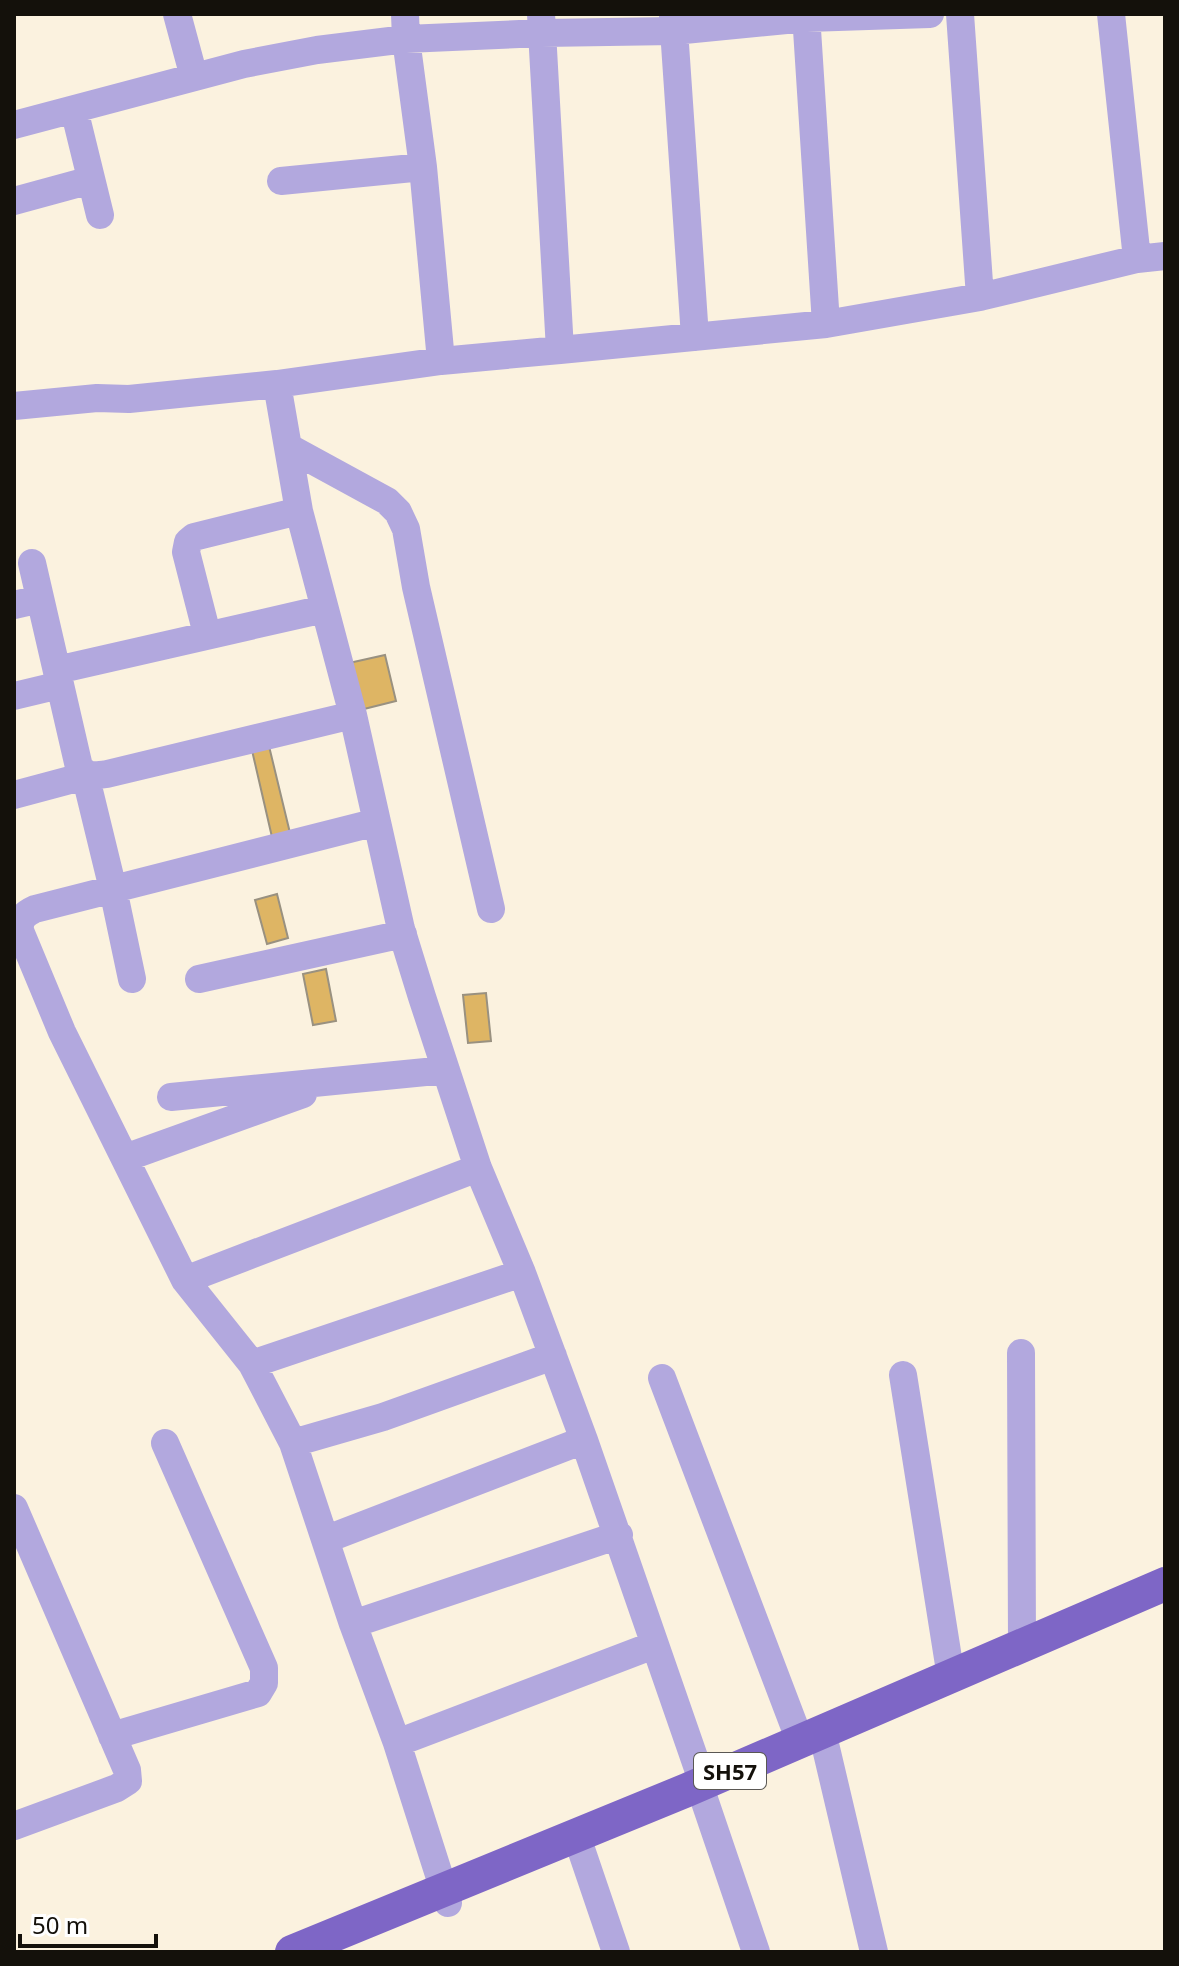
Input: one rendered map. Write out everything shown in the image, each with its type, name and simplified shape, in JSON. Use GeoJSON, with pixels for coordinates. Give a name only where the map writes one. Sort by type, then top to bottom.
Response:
{"type":"FeatureCollection","features":[{"type":"Feature","properties":{"kind":"main road","name":"SH57"},"geometry":{"type":"LineString","coordinates":[[812,1743],[951,1677],[1165,1584]]}},
{"type":"Feature","properties":{"kind":"main road","name":"SH57"},"geometry":{"type":"LineString","coordinates":[[292,1952],[380,1923],[812,1743],[1165,1603]]}},
{"type":"Feature","properties":{"kind":"main road","name":"SH57"},"geometry":{"type":"LineString","coordinates":[[446,1896],[581,1849],[703,1790]]}},
{"type":"Feature","properties":{"kind":"main road","name":"SH57"},"geometry":{"type":"LineString","coordinates":[[326,1952],[380,1923]]}},
{"type":"Feature","properties":{"kind":"street"},"geometry":{"type":"LineString","coordinates":[[177,14],[194,77]]}},
{"type":"Feature","properties":{"kind":"street"},"geometry":{"type":"LineString","coordinates":[[14,125],[194,77],[405,27],[930,14]]}},
{"type":"Feature","properties":{"kind":"street"},"geometry":{"type":"LineString","coordinates":[[960,14],[980,297]]}},
{"type":"Feature","properties":{"kind":"street"},"geometry":{"type":"LineString","coordinates":[[14,406],[97,398],[129,399],[277,384],[441,361],[826,324],[980,297],[1151,258],[1111,14]]}},
{"type":"Feature","properties":{"kind":"street"},"geometry":{"type":"LineString","coordinates":[[807,16],[826,324]]}},
{"type":"Feature","properties":{"kind":"street"},"geometry":{"type":"LineString","coordinates":[[674,22],[695,337]]}},
{"type":"Feature","properties":{"kind":"street"},"geometry":{"type":"LineString","coordinates":[[541,24],[560,350]]}},
{"type":"Feature","properties":{"kind":"street"},"geometry":{"type":"LineString","coordinates":[[405,27],[423,167],[441,361]]}},
{"type":"Feature","properties":{"kind":"street"},"geometry":{"type":"LineString","coordinates":[[74,109],[100,215]]}},
{"type":"Feature","properties":{"kind":"street"},"geometry":{"type":"LineString","coordinates":[[281,181],[423,167]]}},
{"type":"Feature","properties":{"kind":"street"},"geometry":{"type":"LineString","coordinates":[[14,201],[91,180]]}},
{"type":"Feature","properties":{"kind":"street"},"geometry":{"type":"LineString","coordinates":[[277,384],[299,511],[353,715],[403,934],[478,1168],[522,1273],[619,1535],[756,1952]]}},
{"type":"Feature","properties":{"kind":"street"},"geometry":{"type":"LineString","coordinates":[[288,447],[387,501],[398,512],[406,529],[419,601],[491,909]]}},
{"type":"Feature","properties":{"kind":"street"},"geometry":{"type":"LineString","coordinates":[[207,634],[186,552],[188,542],[194,537],[299,511]]}},
{"type":"Feature","properties":{"kind":"street"},"geometry":{"type":"LineString","coordinates":[[32,563],[27,602],[58,678],[79,767],[85,775],[132,979]]}},
{"type":"Feature","properties":{"kind":"street"},"geometry":{"type":"LineString","coordinates":[[14,696],[58,678],[207,634],[324,609]]}},
{"type":"Feature","properties":{"kind":"street"},"geometry":{"type":"LineString","coordinates":[[14,795],[85,775],[107,774],[353,715]]}},
{"type":"Feature","properties":{"kind":"street"},"geometry":{"type":"LineString","coordinates":[[377,822],[28,912],[19,923],[18,940],[185,1280],[252,1364],[293,1443],[353,1624],[397,1743],[446,1896]]}},
{"type":"Feature","properties":{"kind":"street"},"geometry":{"type":"LineString","coordinates":[[199,979],[403,934]]}},
{"type":"Feature","properties":{"kind":"street"},"geometry":{"type":"LineString","coordinates":[[171,1097],[446,1070]]}},
{"type":"Feature","properties":{"kind":"street"},"geometry":{"type":"LineString","coordinates":[[125,1158],[349,1078]]}},
{"type":"Feature","properties":{"kind":"street"},"geometry":{"type":"LineString","coordinates":[[185,1280],[478,1168]]}},
{"type":"Feature","properties":{"kind":"street"},"geometry":{"type":"LineString","coordinates":[[252,1364],[522,1273]]}},
{"type":"Feature","properties":{"kind":"street"},"geometry":{"type":"LineString","coordinates":[[1021,1353],[1022,1647]]}},
{"type":"Feature","properties":{"kind":"street"},"geometry":{"type":"LineString","coordinates":[[293,1443],[383,1417],[553,1356]]}},
{"type":"Feature","properties":{"kind":"street"},"geometry":{"type":"LineString","coordinates":[[903,1375],[951,1677]]}},
{"type":"Feature","properties":{"kind":"street"},"geometry":{"type":"LineString","coordinates":[[662,1378],[812,1743],[874,1952]]}},
{"type":"Feature","properties":{"kind":"street"},"geometry":{"type":"LineString","coordinates":[[327,1539],[584,1440]]}},
{"type":"Feature","properties":{"kind":"street"},"geometry":{"type":"LineString","coordinates":[[112,1736],[258,1693],[264,1683],[264,1668],[165,1443]]}},
{"type":"Feature","properties":{"kind":"street"},"geometry":{"type":"LineString","coordinates":[[14,1508],[127,1770],[128,1781],[117,1788],[17,1816]]}},
{"type":"Feature","properties":{"kind":"street"},"geometry":{"type":"LineString","coordinates":[[353,1624],[619,1535]]}},
{"type":"Feature","properties":{"kind":"street"},"geometry":{"type":"LineString","coordinates":[[397,1743],[654,1645]]}},
{"type":"Feature","properties":{"kind":"street"},"geometry":{"type":"LineString","coordinates":[[581,1849],[616,1952]]}},
{"type":"Feature","properties":{"kind":"building"},"geometry":{"type":"Polygon","coordinates":[[[385,655],[396,701],[360,710],[349,663],[385,655]]]}},
{"type":"Feature","properties":{"kind":"building"},"geometry":{"type":"Polygon","coordinates":[[[268,742],[290,833],[272,837],[251,746],[268,742]]]}},
{"type":"Feature","properties":{"kind":"building"},"geometry":{"type":"Polygon","coordinates":[[[277,894],[288,938],[267,944],[255,900],[277,894]]]}},
{"type":"Feature","properties":{"kind":"building"},"geometry":{"type":"Polygon","coordinates":[[[326,969],[336,1021],[313,1025],[303,974],[326,969]]]}},
{"type":"Feature","properties":{"kind":"building"},"geometry":{"type":"Polygon","coordinates":[[[486,993],[491,1041],[468,1043],[463,995],[486,993]]]}}]}
